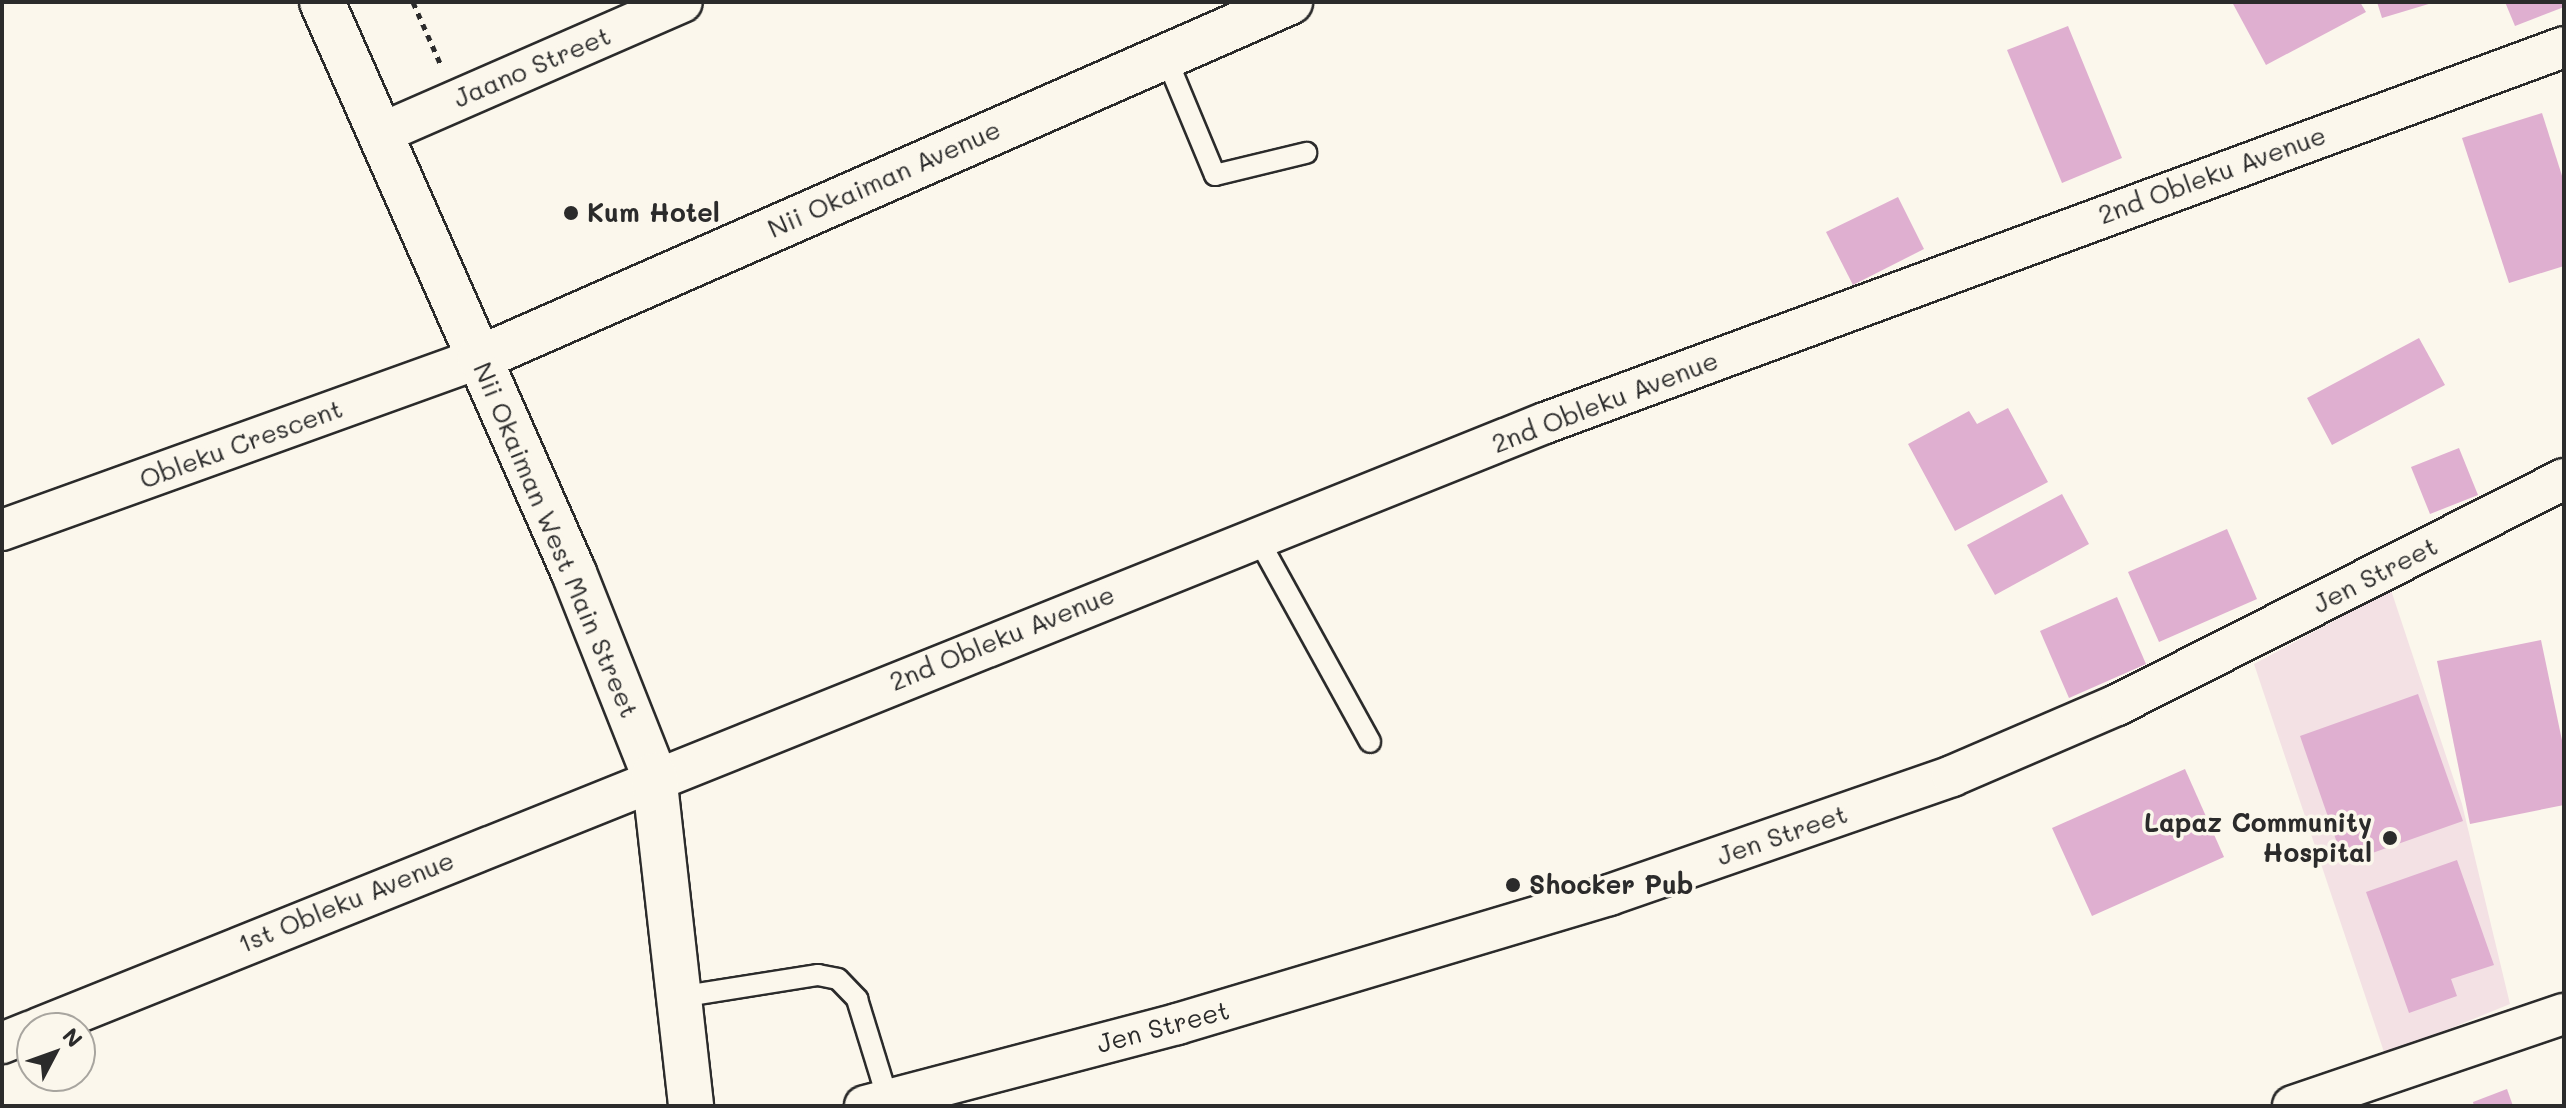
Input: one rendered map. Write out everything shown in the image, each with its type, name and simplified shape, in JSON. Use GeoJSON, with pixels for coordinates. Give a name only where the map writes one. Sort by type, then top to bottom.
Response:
{"type":"FeatureCollection","features":[{"type":"Feature","properties":{"kind":"street","name":"Nii Okaiman West Main Street"},"geometry":{"type":"LineString","coordinates":[[322,2],[480,358],[654,775],[691,1106]]}},
{"type":"Feature","properties":{"kind":"street","name":"Jaano Street"},"geometry":{"type":"LineString","coordinates":[[382,133],[682,2]]}},
{"type":"Feature","properties":{"kind":"street","name":"Nii Okaiman Avenue"},"geometry":{"type":"LineString","coordinates":[[480,358],[1290,2]]}},
{"type":"Feature","properties":{"kind":"street","name":"2nd Obleku Avenue"},"geometry":{"type":"LineString","coordinates":[[654,775],[1257,537],[2564,47]]}},
{"type":"Feature","properties":{"kind":"street","name":"Obleku Crescent"},"geometry":{"type":"LineString","coordinates":[[2,530],[480,358]]}},
{"type":"Feature","properties":{"kind":"street","name":"Jen Street"},"geometry":{"type":"LineString","coordinates":[[876,1103],[1177,1024],[1609,895],[1952,776],[2117,705],[2564,479]]}},
{"type":"Feature","properties":{"kind":"street","name":"1st Obleku Avenue"},"geometry":{"type":"LineString","coordinates":[[78,1012],[654,775]]}},
{"type":"Feature","properties":{"kind":"street"},"geometry":{"type":"LineString","coordinates":[[2293,1106],[2564,1014]]}},
{"type":"Feature","properties":{"kind":"lane"},"geometry":{"type":"LineString","coordinates":[[1165,55],[1215,175],[1306,153]]}},
{"type":"Feature","properties":{"kind":"lane"},"geometry":{"type":"LineString","coordinates":[[1257,537],[1370,742]]}},
{"type":"Feature","properties":{"kind":"lane"},"geometry":{"type":"LineString","coordinates":[[679,997],[818,975],[838,979],[857,999],[876,1103]]}},
{"type":"Feature","properties":{"kind":"path"},"geometry":{"type":"LineString","coordinates":[[413,2],[456,100]]}},
{"type":"Feature","properties":{"kind":"shaded area","name":"Lapaz Community Hospital"},"geometry":{"type":"Polygon","coordinates":[[[2391,590],[2462,804],[2510,1004],[2385,1055],[2254,664],[2391,590]]]}},
{"type":"Feature","properties":{"kind":"building"},"geometry":{"type":"Polygon","coordinates":[[[2232,2],[2360,2],[2366,12],[2266,65],[2232,2]]]}},
{"type":"Feature","properties":{"kind":"building"},"geometry":{"type":"Polygon","coordinates":[[[2377,2],[2432,2],[2432,3],[2382,18],[2377,2]]]}},
{"type":"Feature","properties":{"kind":"building"},"geometry":{"type":"Polygon","coordinates":[[[2505,2],[2564,2],[2564,7],[2515,26],[2505,2]]]}},
{"type":"Feature","properties":{"kind":"building"},"geometry":{"type":"Polygon","coordinates":[[[2068,26],[2122,158],[2062,183],[2007,50],[2068,26]]]}},
{"type":"Feature","properties":{"kind":"building"},"geometry":{"type":"Polygon","coordinates":[[[2542,113],[2564,182],[2564,266],[2509,283],[2462,138],[2542,113]]]}},
{"type":"Feature","properties":{"kind":"building"},"geometry":{"type":"Polygon","coordinates":[[[1898,197],[1924,249],[1853,285],[1826,232],[1898,197]]]}},
{"type":"Feature","properties":{"kind":"building"},"geometry":{"type":"Polygon","coordinates":[[[2419,338],[2445,385],[2332,445],[2307,398],[2419,338]]]}},
{"type":"Feature","properties":{"kind":"building"},"geometry":{"type":"Polygon","coordinates":[[[2008,408],[2048,482],[1955,531],[1908,444],[1969,411],[1977,424],[2008,408]]]}},
{"type":"Feature","properties":{"kind":"building"},"geometry":{"type":"Polygon","coordinates":[[[2459,448],[2478,495],[2430,514],[2411,467],[2459,448]]]}},
{"type":"Feature","properties":{"kind":"building"},"geometry":{"type":"Polygon","coordinates":[[[2062,494],[2089,544],[1995,595],[1967,545],[2062,494]]]}},
{"type":"Feature","properties":{"kind":"building"},"geometry":{"type":"Polygon","coordinates":[[[2227,529],[2257,599],[2159,642],[2128,572],[2227,529]]]}},
{"type":"Feature","properties":{"kind":"building"},"geometry":{"type":"Polygon","coordinates":[[[2117,597],[2146,664],[2069,698],[2040,631],[2117,597]]]}},
{"type":"Feature","properties":{"kind":"building"},"geometry":{"type":"Polygon","coordinates":[[[2541,640],[2564,750],[2564,805],[2470,824],[2437,661],[2541,640]]]}},
{"type":"Feature","properties":{"kind":"building"},"geometry":{"type":"Polygon","coordinates":[[[2418,694],[2463,821],[2344,863],[2300,736],[2418,694]]]}},
{"type":"Feature","properties":{"kind":"building"},"geometry":{"type":"Polygon","coordinates":[[[2185,769],[2224,857],[2092,916],[2052,828],[2185,769]]]}},
{"type":"Feature","properties":{"kind":"building"},"geometry":{"type":"Polygon","coordinates":[[[2457,860],[2494,965],[2451,979],[2457,996],[2409,1013],[2366,892],[2457,860]]]}},
{"type":"Feature","properties":{"kind":"building"},"geometry":{"type":"Polygon","coordinates":[[[2507,1089],[2513,1106],[2474,1106],[2473,1102],[2507,1089]]]}},
{"type":"Feature","properties":{"kind":"place","name":"Kum Hotel"},"geometry":{"type":"Point","coordinates":[571,213]}},
{"type":"Feature","properties":{"kind":"place","name":"Lapaz Community Hospital"},"geometry":{"type":"Point","coordinates":[2390,838]}},
{"type":"Feature","properties":{"kind":"place","name":"Shocker Pub"},"geometry":{"type":"Point","coordinates":[1513,885]}}]}
